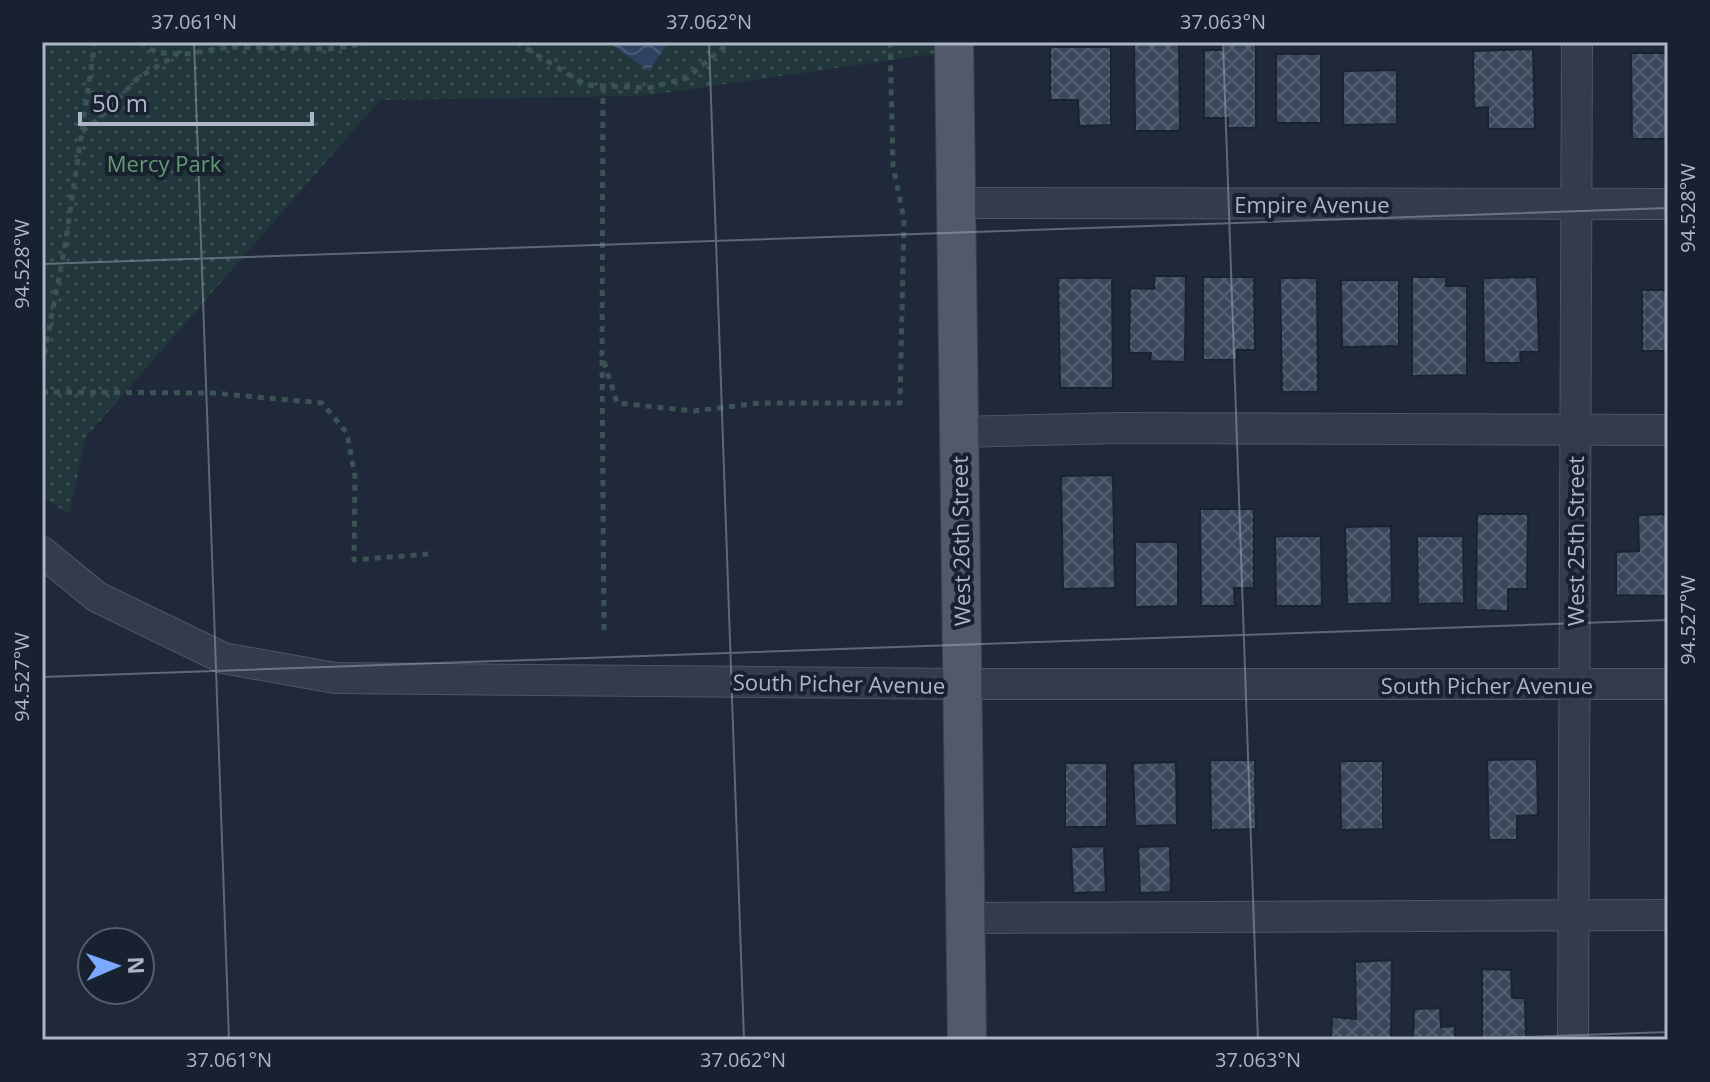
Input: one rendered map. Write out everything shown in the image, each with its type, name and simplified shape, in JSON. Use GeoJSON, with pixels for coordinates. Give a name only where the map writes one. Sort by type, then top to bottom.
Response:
{"type":"FeatureCollection","features":[{"type":"Feature","properties":{"kind":"main road","name":"West 26th Street"},"geometry":{"type":"LineString","coordinates":[[954,42],[967,1040]]}},
{"type":"Feature","properties":{"kind":"street","name":"West 25th Street"},"geometry":{"type":"LineString","coordinates":[[1573,1040],[1577,42]]}},
{"type":"Feature","properties":{"kind":"street","name":"Empire Avenue"},"geometry":{"type":"LineString","coordinates":[[956,203],[1668,204]]}},
{"type":"Feature","properties":{"kind":"street"},"geometry":{"type":"LineString","coordinates":[[959,432],[1181,427],[1668,430]]}},
{"type":"Feature","properties":{"kind":"street","name":"South Picher Avenue"},"geometry":{"type":"LineString","coordinates":[[42,552],[97,597],[223,658],[335,678],[963,684],[1668,684]]}},
{"type":"Feature","properties":{"kind":"street"},"geometry":{"type":"LineString","coordinates":[[966,918],[1668,915]]}},
{"type":"Feature","properties":{"kind":"path"},"geometry":{"type":"LineString","coordinates":[[42,366],[95,42]]}},
{"type":"Feature","properties":{"kind":"path"},"geometry":{"type":"LineString","coordinates":[[140,42],[157,53],[178,54],[229,47],[329,49],[361,47],[375,42]]}},
{"type":"Feature","properties":{"kind":"path"},"geometry":{"type":"LineString","coordinates":[[516,42],[586,85],[648,88],[687,78],[730,42]]}},
{"type":"Feature","properties":{"kind":"path"},"geometry":{"type":"LineString","coordinates":[[602,355],[617,403],[694,411],[759,403],[900,403],[904,219],[893,166],[890,42]]}},
{"type":"Feature","properties":{"kind":"path"},"geometry":{"type":"LineString","coordinates":[[81,132],[100,118],[138,78],[178,54]]}},
{"type":"Feature","properties":{"kind":"path"},"geometry":{"type":"LineString","coordinates":[[603,86],[604,632]]}},
{"type":"Feature","properties":{"kind":"path"},"geometry":{"type":"LineString","coordinates":[[42,392],[213,393],[322,403],[347,433],[355,477],[354,560],[428,554]]}},
{"type":"Feature","properties":{"kind":"green space","name":"Mercy Park"},"geometry":{"type":"Polygon","coordinates":[[[42,42],[954,42],[954,51],[642,96],[380,100],[86,437],[69,514],[42,497],[42,42]]]}},
{"type":"Feature","properties":{"kind":"water"},"geometry":{"type":"Polygon","coordinates":[[[608,42],[669,42],[649,71],[608,42]]]}},
{"type":"Feature","properties":{"kind":"building"},"geometry":{"type":"Polygon","coordinates":[[[1134,42],[1179,42],[1180,131],[1135,131],[1134,42]]]}},
{"type":"Feature","properties":{"kind":"building"},"geometry":{"type":"Polygon","coordinates":[[[1223,42],[1256,42],[1256,128],[1228,128],[1228,118],[1204,118],[1204,50],[1223,50],[1223,42]]]}},
{"type":"Feature","properties":{"kind":"building"},"geometry":{"type":"Polygon","coordinates":[[[1050,47],[1111,47],[1111,125],[1079,126],[1078,100],[1050,100],[1050,47]]]}},
{"type":"Feature","properties":{"kind":"building"},"geometry":{"type":"Polygon","coordinates":[[[1533,49],[1535,129],[1488,129],[1488,107],[1474,108],[1473,51],[1533,49]]]}},
{"type":"Feature","properties":{"kind":"building"},"geometry":{"type":"Polygon","coordinates":[[[1631,53],[1668,53],[1668,139],[1632,139],[1631,53]]]}},
{"type":"Feature","properties":{"kind":"building"},"geometry":{"type":"Polygon","coordinates":[[[1276,54],[1321,54],[1321,123],[1276,123],[1276,54]]]}},
{"type":"Feature","properties":{"kind":"building"},"geometry":{"type":"Polygon","coordinates":[[[1397,70],[1397,124],[1343,125],[1343,71],[1397,70]]]}},
{"type":"Feature","properties":{"kind":"building"},"geometry":{"type":"Polygon","coordinates":[[[1154,276],[1186,276],[1185,362],[1150,361],[1151,353],[1129,353],[1130,288],[1154,289],[1154,276]]]}},
{"type":"Feature","properties":{"kind":"building"},"geometry":{"type":"Polygon","coordinates":[[[1203,277],[1254,277],[1255,350],[1237,350],[1237,360],[1203,360],[1203,277]]]}},
{"type":"Feature","properties":{"kind":"building"},"geometry":{"type":"Polygon","coordinates":[[[1412,277],[1446,277],[1446,286],[1467,286],[1467,375],[1412,376],[1412,277]]]}},
{"type":"Feature","properties":{"kind":"building"},"geometry":{"type":"Polygon","coordinates":[[[1537,277],[1539,352],[1520,352],[1521,363],[1484,363],[1483,278],[1537,277]]]}},
{"type":"Feature","properties":{"kind":"building"},"geometry":{"type":"Polygon","coordinates":[[[1058,278],[1112,278],[1113,388],[1060,388],[1058,278]]]}},
{"type":"Feature","properties":{"kind":"building"},"geometry":{"type":"Polygon","coordinates":[[[1280,278],[1317,278],[1318,392],[1282,392],[1280,278]]]}},
{"type":"Feature","properties":{"kind":"building"},"geometry":{"type":"Polygon","coordinates":[[[1341,280],[1399,280],[1399,346],[1342,347],[1341,280]]]}},
{"type":"Feature","properties":{"kind":"building"},"geometry":{"type":"Polygon","coordinates":[[[1642,290],[1668,290],[1668,351],[1642,351],[1642,290]]]}},
{"type":"Feature","properties":{"kind":"building"},"geometry":{"type":"Polygon","coordinates":[[[1113,475],[1115,588],[1063,589],[1061,476],[1113,475]]]}},
{"type":"Feature","properties":{"kind":"building"},"geometry":{"type":"Polygon","coordinates":[[[1200,509],[1254,509],[1254,588],[1234,588],[1235,606],[1201,606],[1200,509]]]}},
{"type":"Feature","properties":{"kind":"building"},"geometry":{"type":"Polygon","coordinates":[[[1477,514],[1528,514],[1527,589],[1508,589],[1508,611],[1476,610],[1477,514]]]}},
{"type":"Feature","properties":{"kind":"building"},"geometry":{"type":"Polygon","coordinates":[[[1668,514],[1668,596],[1616,595],[1616,552],[1639,551],[1638,515],[1668,514]]]}},
{"type":"Feature","properties":{"kind":"building"},"geometry":{"type":"Polygon","coordinates":[[[1391,526],[1392,603],[1347,604],[1345,527],[1391,526]]]}},
{"type":"Feature","properties":{"kind":"building"},"geometry":{"type":"Polygon","coordinates":[[[1275,536],[1321,536],[1322,606],[1276,606],[1275,536]]]}},
{"type":"Feature","properties":{"kind":"building"},"geometry":{"type":"Polygon","coordinates":[[[1417,536],[1463,536],[1464,603],[1418,604],[1417,536]]]}},
{"type":"Feature","properties":{"kind":"building"},"geometry":{"type":"Polygon","coordinates":[[[1135,542],[1178,542],[1178,606],[1135,607],[1135,542]]]}},
{"type":"Feature","properties":{"kind":"building"},"geometry":{"type":"Polygon","coordinates":[[[1537,759],[1538,815],[1517,816],[1517,840],[1489,840],[1487,760],[1537,759]]]}},
{"type":"Feature","properties":{"kind":"building"},"geometry":{"type":"Polygon","coordinates":[[[1210,760],[1255,760],[1256,829],[1211,830],[1210,760]]]}},
{"type":"Feature","properties":{"kind":"building"},"geometry":{"type":"Polygon","coordinates":[[[1340,761],[1383,761],[1383,829],[1341,830],[1340,761]]]}},
{"type":"Feature","properties":{"kind":"building"},"geometry":{"type":"Polygon","coordinates":[[[1176,762],[1177,825],[1135,826],[1133,763],[1176,762]]]}},
{"type":"Feature","properties":{"kind":"building"},"geometry":{"type":"Polygon","coordinates":[[[1065,763],[1107,763],[1107,827],[1065,827],[1065,763]]]}},
{"type":"Feature","properties":{"kind":"building"},"geometry":{"type":"Polygon","coordinates":[[[1104,846],[1106,892],[1073,893],[1071,847],[1104,846]]]}},
{"type":"Feature","properties":{"kind":"building"},"geometry":{"type":"Polygon","coordinates":[[[1170,846],[1171,892],[1140,893],[1138,847],[1170,846]]]}},
{"type":"Feature","properties":{"kind":"building"},"geometry":{"type":"Polygon","coordinates":[[[1392,960],[1391,1040],[1331,1040],[1332,1017],[1356,1019],[1355,962],[1392,960]]]}},
{"type":"Feature","properties":{"kind":"building"},"geometry":{"type":"Polygon","coordinates":[[[1482,969],[1511,970],[1512,998],[1525,998],[1526,1040],[1482,1040],[1482,969]]]}},
{"type":"Feature","properties":{"kind":"building"},"geometry":{"type":"Polygon","coordinates":[[[1440,1008],[1441,1027],[1455,1026],[1455,1040],[1413,1040],[1414,1009],[1440,1008]]]}}]}
